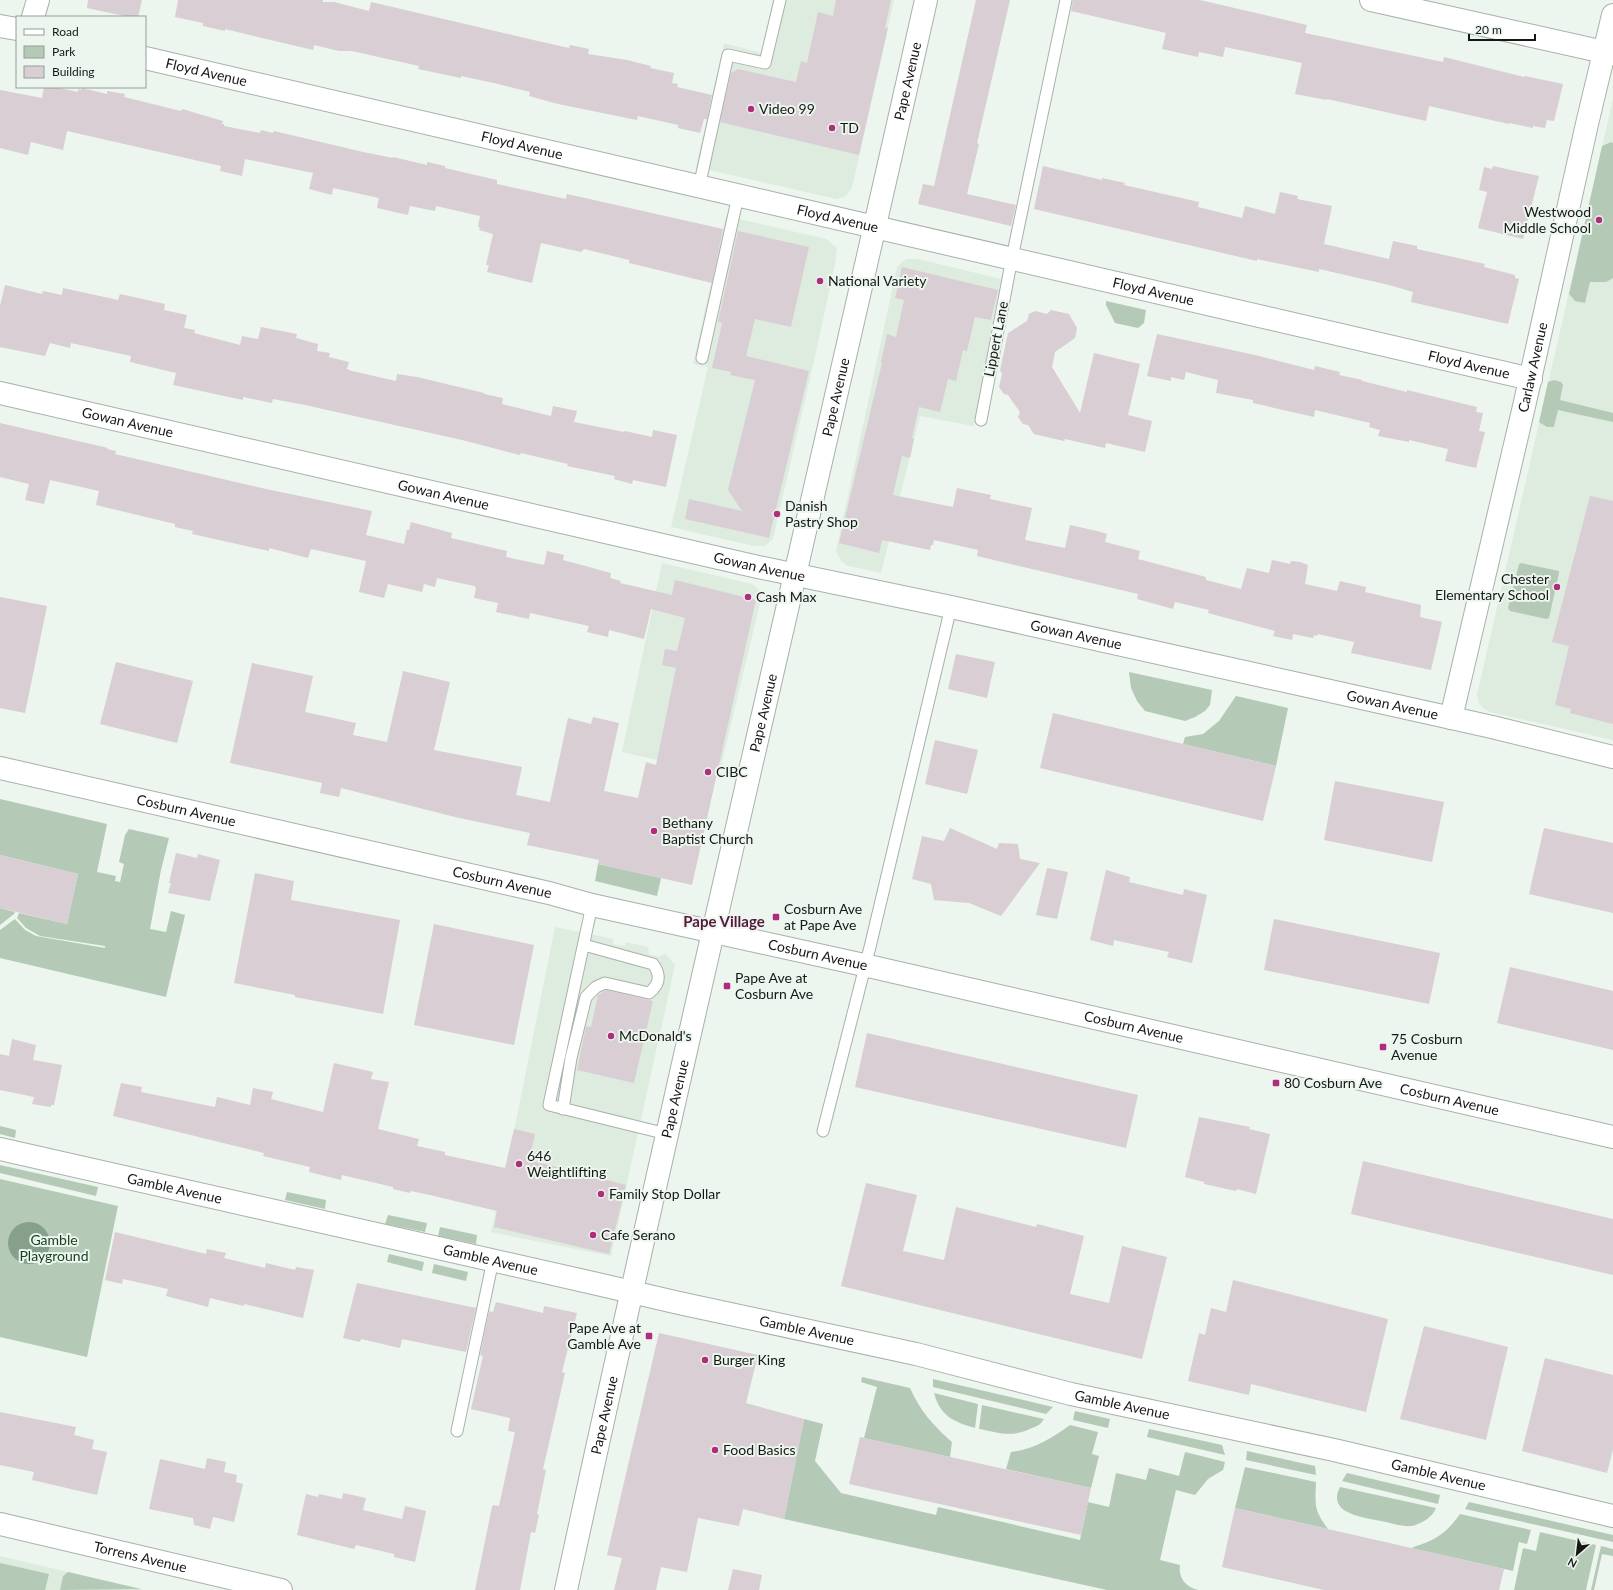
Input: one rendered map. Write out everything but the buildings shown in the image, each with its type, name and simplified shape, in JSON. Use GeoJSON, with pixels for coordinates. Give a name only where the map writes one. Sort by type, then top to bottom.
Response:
{"type":"FeatureCollection","features":[{"type":"Feature","properties":{"kind":"street"},"geometry":{"type":"LineString","coordinates":[[34,16],[38,0]]}},
{"type":"Feature","properties":{"kind":"street","name":"Pape Avenue"},"geometry":{"type":"LineString","coordinates":[[566,1590],[631,1292],[796,575],[926,0]]}},
{"type":"Feature","properties":{"kind":"street"},"geometry":{"type":"LineString","coordinates":[[1371,0],[1609,53]]}},
{"type":"Feature","properties":{"kind":"street","name":"Carlaw Avenue"},"geometry":{"type":"LineString","coordinates":[[1451,718],[1530,379],[1585,132],[1609,53],[1613,15]]}},
{"type":"Feature","properties":{"kind":"street"},"geometry":{"type":"LineString","coordinates":[[0,26],[16,29]]}},
{"type":"Feature","properties":{"kind":"street","name":"Floyd Avenue"},"geometry":{"type":"LineString","coordinates":[[146,58],[1530,379]]}},
{"type":"Feature","properties":{"kind":"street","name":"Gowan Avenue"},"geometry":{"type":"LineString","coordinates":[[0,393],[796,575],[951,607],[1451,718],[1613,757]]}},
{"type":"Feature","properties":{"kind":"street","name":"Cosburn Avenue"},"geometry":{"type":"LineString","coordinates":[[0,768],[550,893],[592,905],[864,965],[1613,1137]]}},
{"type":"Feature","properties":{"kind":"street","name":"Gamble Avenue"},"geometry":{"type":"LineString","coordinates":[[0,1149],[679,1303],[916,1354],[1071,1394],[1334,1450],[1613,1516]]}},
{"type":"Feature","properties":{"kind":"street","name":"Torrens Avenue"},"geometry":{"type":"LineString","coordinates":[[0,1524],[281,1590]]}},
{"type":"Feature","properties":{"kind":"lane"},"geometry":{"type":"LineString","coordinates":[[699,187],[728,55],[765,63],[780,0]]}},
{"type":"Feature","properties":{"kind":"lane","name":"Lippert Lane"},"geometry":{"type":"LineString","coordinates":[[981,420],[1012,258],[1066,0]]}},
{"type":"Feature","properties":{"kind":"lane"},"geometry":{"type":"LineString","coordinates":[[702,358],[738,196]]}},
{"type":"Feature","properties":{"kind":"lane"},"geometry":{"type":"LineString","coordinates":[[823,1131],[864,965],[870,947],[951,607]]}},
{"type":"Feature","properties":{"kind":"lane"},"geometry":{"type":"LineString","coordinates":[[592,905],[549,1105],[667,1134]]}},
{"type":"Feature","properties":{"kind":"lane"},"geometry":{"type":"LineString","coordinates":[[563,1109],[571,1058],[586,997],[596,987],[605,983],[649,993],[656,988],[659,979],[658,971],[653,964],[584,945]]}},
{"type":"Feature","properties":{"kind":"lane"},"geometry":{"type":"LineString","coordinates":[[457,1431],[493,1260]]}},
{"type":"Feature","properties":{"kind":"shaded area"},"geometry":{"type":"Polygon","coordinates":[[[773,0],[894,0],[852,188],[846,196],[837,199],[696,167],[724,43],[762,53],[773,0]]]}},
{"type":"Feature","properties":{"kind":"shaded area","name":"Chester Elementary School"},"geometry":{"type":"Polygon","coordinates":[[[1613,99],[1613,740],[1490,712],[1484,709],[1479,703],[1477,695],[1613,99]]]}},
{"type":"Feature","properties":{"kind":"shaded area"},"geometry":{"type":"Polygon","coordinates":[[[726,216],[826,239],[837,248],[835,264],[816,352],[773,539],[765,546],[754,546],[671,527],[708,367],[693,364],[726,216]]]}},
{"type":"Feature","properties":{"kind":"shaded area"},"geometry":{"type":"Polygon","coordinates":[[[906,259],[918,259],[1001,279],[974,426],[920,416],[881,573],[848,566],[841,561],[836,551],[897,267],[906,259]]]}},
{"type":"Feature","properties":{"kind":"shaded area"},"geometry":{"type":"Polygon","coordinates":[[[662,563],[752,584],[761,591],[761,599],[719,774],[622,752],[662,563]]]}},
{"type":"Feature","properties":{"kind":"shaded area"},"geometry":{"type":"Polygon","coordinates":[[[555,927],[614,939],[613,944],[625,946],[626,942],[648,947],[649,954],[659,957],[665,953],[675,965],[611,1256],[491,1232],[512,1141],[555,927]]]}},
{"type":"Feature","properties":{"kind":"shaded area"},"geometry":{"type":"Polygon","coordinates":[[[25,1222],[33,1222],[41,1225],[47,1231],[50,1243],[47,1255],[41,1261],[33,1264],[25,1264],[17,1261],[11,1255],[8,1247],[8,1239],[11,1231],[17,1225],[25,1222]]]}},
{"type":"Feature","properties":{"kind":"shaded area"},"geometry":{"type":"Polygon","coordinates":[[[0,1556],[141,1589],[144,1590],[0,1590],[0,1556]]]}},
{"type":"Feature","properties":{"kind":"green space"},"geometry":{"type":"Polygon","coordinates":[[[1611,142],[1613,143],[1613,278],[1606,282],[1590,282],[1585,303],[1575,301],[1569,294],[1602,146],[1611,142]]]}},
{"type":"Feature","properties":{"kind":"green space"},"geometry":{"type":"Polygon","coordinates":[[[1106,301],[1146,310],[1144,323],[1138,328],[1115,323],[1106,305],[1106,301]]]}},
{"type":"Feature","properties":{"kind":"green space"},"geometry":{"type":"Polygon","coordinates":[[[1554,380],[1561,382],[1563,385],[1560,400],[1613,413],[1613,422],[1558,410],[1554,427],[1547,427],[1539,422],[1548,382],[1554,380]]]}},
{"type":"Feature","properties":{"kind":"green space"},"geometry":{"type":"Polygon","coordinates":[[[1521,563],[1559,571],[1549,618],[1546,619],[1510,611],[1508,608],[1519,564],[1521,563]]]}},
{"type":"Feature","properties":{"kind":"green space"},"geometry":{"type":"Polygon","coordinates":[[[1129,672],[1212,690],[1210,705],[1205,711],[1185,721],[1145,711],[1137,701],[1131,688],[1129,672]]]}},
{"type":"Feature","properties":{"kind":"green space"},"geometry":{"type":"Polygon","coordinates":[[[1236,696],[1288,708],[1276,766],[1183,744],[1185,737],[1203,734],[1219,721],[1236,696]]]}},
{"type":"Feature","properties":{"kind":"green space"},"geometry":{"type":"Polygon","coordinates":[[[0,799],[107,824],[97,872],[116,876],[115,881],[120,882],[124,864],[119,862],[125,835],[129,829],[169,838],[161,870],[150,929],[166,932],[171,911],[185,915],[166,997],[0,958],[0,930],[15,919],[25,930],[36,936],[105,948],[105,946],[40,936],[26,928],[17,918],[19,913],[67,924],[78,874],[0,855],[0,799]]]}},
{"type":"Feature","properties":{"kind":"green space"},"geometry":{"type":"Polygon","coordinates":[[[598,864],[661,878],[657,896],[595,881],[598,864]]]}},
{"type":"Feature","properties":{"kind":"green space"},"geometry":{"type":"Polygon","coordinates":[[[0,908],[15,912],[0,925],[0,908]]]}},
{"type":"Feature","properties":{"kind":"green space"},"geometry":{"type":"Polygon","coordinates":[[[0,1126],[16,1130],[15,1138],[0,1134],[0,1126]]]}},
{"type":"Feature","properties":{"kind":"green space"},"geometry":{"type":"Polygon","coordinates":[[[0,1165],[98,1187],[96,1196],[0,1173],[0,1165]]]}},
{"type":"Feature","properties":{"kind":"green space","name":"Gamble Playground"},"geometry":{"type":"Polygon","coordinates":[[[0,1179],[118,1206],[87,1357],[0,1337],[0,1179]]]}},
{"type":"Feature","properties":{"kind":"green space"},"geometry":{"type":"Polygon","coordinates":[[[287,1192],[326,1200],[325,1209],[285,1200],[287,1192]]]}},
{"type":"Feature","properties":{"kind":"green space"},"geometry":{"type":"Polygon","coordinates":[[[388,1215],[427,1223],[425,1232],[385,1224],[388,1215]]]}},
{"type":"Feature","properties":{"kind":"green space"},"geometry":{"type":"Polygon","coordinates":[[[440,1227],[477,1235],[476,1244],[438,1236],[440,1227]]]}},
{"type":"Feature","properties":{"kind":"green space"},"geometry":{"type":"Polygon","coordinates":[[[389,1254],[424,1262],[422,1271],[387,1262],[389,1254]]]}},
{"type":"Feature","properties":{"kind":"green space"},"geometry":{"type":"Polygon","coordinates":[[[434,1264],[468,1272],[466,1281],[432,1273],[434,1264]]]}},
{"type":"Feature","properties":{"kind":"green space"},"geometry":{"type":"Polygon","coordinates":[[[862,1377],[910,1388],[918,1404],[928,1417],[952,1442],[950,1457],[864,1438],[877,1387],[861,1382],[862,1377]]]}},
{"type":"Feature","properties":{"kind":"green space"},"geometry":{"type":"Polygon","coordinates":[[[933,1379],[1053,1407],[1046,1414],[933,1387],[933,1379]]]}},
{"type":"Feature","properties":{"kind":"green space"},"geometry":{"type":"Polygon","coordinates":[[[934,1393],[978,1404],[975,1428],[954,1420],[944,1413],[934,1393]]]}},
{"type":"Feature","properties":{"kind":"green space"},"geometry":{"type":"Polygon","coordinates":[[[982,1405],[1044,1419],[1038,1426],[1012,1434],[979,1429],[982,1405]]]}},
{"type":"Feature","properties":{"kind":"green space"},"geometry":{"type":"Polygon","coordinates":[[[1075,1411],[1110,1419],[1108,1428],[1073,1420],[1075,1411]]]}},
{"type":"Feature","properties":{"kind":"green space"},"geometry":{"type":"Polygon","coordinates":[[[804,1419],[823,1424],[815,1461],[841,1493],[936,1515],[938,1507],[1080,1540],[1088,1502],[1109,1507],[1116,1473],[1146,1480],[1149,1468],[1179,1476],[1185,1452],[1225,1462],[1223,1470],[1208,1479],[1195,1495],[1176,1490],[1160,1560],[1180,1565],[1180,1574],[1184,1581],[1190,1587],[1198,1590],[1107,1590],[784,1519],[804,1419]]]}},
{"type":"Feature","properties":{"kind":"green space"},"geometry":{"type":"Polygon","coordinates":[[[1070,1425],[1098,1432],[1092,1454],[1099,1456],[1091,1488],[1006,1469],[1011,1452],[1027,1449],[1042,1443],[1070,1425]]]}},
{"type":"Feature","properties":{"kind":"green space"},"geometry":{"type":"Polygon","coordinates":[[[1149,1429],[1222,1445],[1225,1455],[1147,1437],[1149,1429]]]}},
{"type":"Feature","properties":{"kind":"green space"},"geometry":{"type":"Polygon","coordinates":[[[1247,1451],[1315,1466],[1316,1475],[1246,1460],[1247,1451]]]}},
{"type":"Feature","properties":{"kind":"green space"},"geometry":{"type":"Polygon","coordinates":[[[1245,1467],[1316,1482],[1316,1507],[1320,1517],[1328,1529],[1235,1508],[1245,1467]]]}},
{"type":"Feature","properties":{"kind":"green space"},"geometry":{"type":"Polygon","coordinates":[[[1347,1473],[1440,1495],[1438,1504],[1342,1481],[1347,1473]]]}},
{"type":"Feature","properties":{"kind":"green space"},"geometry":{"type":"Polygon","coordinates":[[[1340,1487],[1436,1508],[1426,1520],[1419,1524],[1412,1526],[1396,1525],[1357,1516],[1342,1509],[1338,1503],[1337,1496],[1340,1487]]]}},
{"type":"Feature","properties":{"kind":"green space"},"geometry":{"type":"Polygon","coordinates":[[[1469,1502],[1613,1535],[1613,1542],[1465,1509],[1469,1502]]]}},
{"type":"Feature","properties":{"kind":"green space"},"geometry":{"type":"Polygon","coordinates":[[[1460,1514],[1531,1530],[1527,1544],[1519,1542],[1513,1571],[1411,1548],[1439,1536],[1455,1521],[1460,1514]]]}},
{"type":"Feature","properties":{"kind":"green space"},"geometry":{"type":"Polygon","coordinates":[[[1540,1532],[1596,1545],[1586,1590],[1514,1590],[1523,1548],[1536,1551],[1540,1532]]]}},
{"type":"Feature","properties":{"kind":"green space"},"geometry":{"type":"Polygon","coordinates":[[[1601,1546],[1613,1549],[1613,1556],[1602,1554],[1594,1590],[1591,1590],[1601,1546]]]}},
{"type":"Feature","properties":{"kind":"green space"},"geometry":{"type":"Polygon","coordinates":[[[0,1563],[49,1574],[45,1590],[0,1590],[0,1563]]]}},
{"type":"Feature","properties":{"kind":"green space"},"geometry":{"type":"Polygon","coordinates":[[[68,1572],[141,1589],[60,1590],[63,1576],[68,1572]]]}},
{"type":"Feature","properties":{"kind":"place","name":"Video 99"},"geometry":{"type":"Point","coordinates":[751,109]}},
{"type":"Feature","properties":{"kind":"place","name":"TD"},"geometry":{"type":"Point","coordinates":[832,128]}},
{"type":"Feature","properties":{"kind":"place","name":"Westwood Middle School"},"geometry":{"type":"Point","coordinates":[1599,220]}},
{"type":"Feature","properties":{"kind":"place","name":"National Variety"},"geometry":{"type":"Point","coordinates":[820,281]}},
{"type":"Feature","properties":{"kind":"place","name":"Danish Pastry Shop"},"geometry":{"type":"Point","coordinates":[777,514]}},
{"type":"Feature","properties":{"kind":"place","name":"Chester Elementary School"},"geometry":{"type":"Point","coordinates":[1557,587]}},
{"type":"Feature","properties":{"kind":"place","name":"Cash Max"},"geometry":{"type":"Point","coordinates":[748,597]}},
{"type":"Feature","properties":{"kind":"place","name":"CIBC"},"geometry":{"type":"Point","coordinates":[708,772]}},
{"type":"Feature","properties":{"kind":"place","name":"Bethany Baptist Church"},"geometry":{"type":"Point","coordinates":[654,831]}},
{"type":"Feature","properties":{"kind":"place","name":"Cosburn Ave at Pape Ave"},"geometry":{"type":"Point","coordinates":[776,917]}},
{"type":"Feature","properties":{"kind":"place","name":"Pape Ave at Cosburn Ave"},"geometry":{"type":"Point","coordinates":[727,986]}},
{"type":"Feature","properties":{"kind":"place","name":"McDonald's"},"geometry":{"type":"Point","coordinates":[611,1036]}},
{"type":"Feature","properties":{"kind":"place","name":"75 Cosburn Avenue"},"geometry":{"type":"Point","coordinates":[1383,1047]}},
{"type":"Feature","properties":{"kind":"place","name":"80 Cosburn Ave"},"geometry":{"type":"Point","coordinates":[1276,1083]}},
{"type":"Feature","properties":{"kind":"place","name":"646 Weightlifting"},"geometry":{"type":"Point","coordinates":[519,1164]}},
{"type":"Feature","properties":{"kind":"place","name":"Family Stop Dollar"},"geometry":{"type":"Point","coordinates":[601,1194]}},
{"type":"Feature","properties":{"kind":"place","name":"Cafe Serano"},"geometry":{"type":"Point","coordinates":[593,1235]}},
{"type":"Feature","properties":{"kind":"place","name":"Pape Ave at Gamble Ave"},"geometry":{"type":"Point","coordinates":[649,1336]}},
{"type":"Feature","properties":{"kind":"place","name":"Burger King"},"geometry":{"type":"Point","coordinates":[705,1360]}},
{"type":"Feature","properties":{"kind":"place","name":"Food Basics"},"geometry":{"type":"Point","coordinates":[715,1450]}},
{"type":"Feature","properties":{"kind":"district","name":"Pape Village"},"geometry":{"type":"Point","coordinates":[724,922]}}]}
